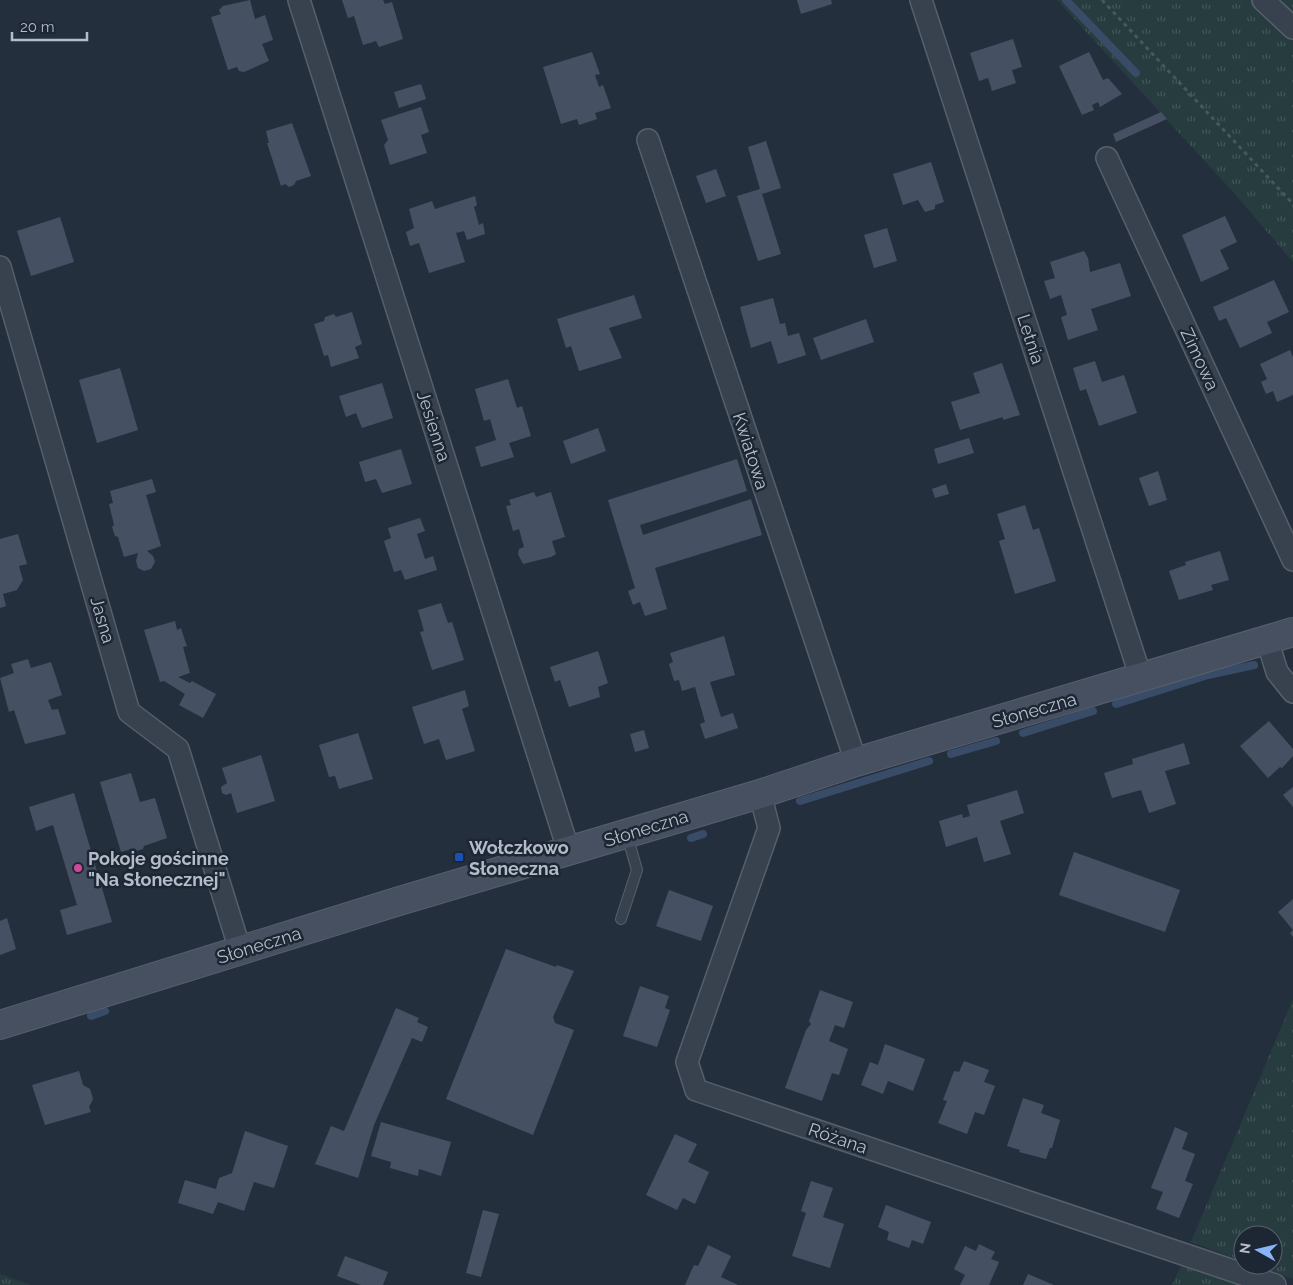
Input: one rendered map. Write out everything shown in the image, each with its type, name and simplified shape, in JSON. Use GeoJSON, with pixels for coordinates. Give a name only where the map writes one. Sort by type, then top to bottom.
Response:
{"type":"FeatureCollection","features":[{"type":"Feature","properties":{"kind":"street","name":"Jesienna"},"geometry":{"type":"LineString","coordinates":[[299,0],[569,852]]}},
{"type":"Feature","properties":{"kind":"street","name":"Letnia"},"geometry":{"type":"LineString","coordinates":[[921,0],[1141,678]]}},
{"type":"Feature","properties":{"kind":"street"},"geometry":{"type":"LineString","coordinates":[[1263,0],[1293,28]]}},
{"type":"Feature","properties":{"kind":"street","name":"Kwiatowa"},"geometry":{"type":"LineString","coordinates":[[648,140],[856,762]]}},
{"type":"Feature","properties":{"kind":"street","name":"Zimowa"},"geometry":{"type":"LineString","coordinates":[[1107,158],[1293,560]]}},
{"type":"Feature","properties":{"kind":"street","name":"Jasna"},"geometry":{"type":"LineString","coordinates":[[0,267],[129,712],[178,748],[240,950]]}},
{"type":"Feature","properties":{"kind":"street","name":"Słoneczna"},"geometry":{"type":"LineString","coordinates":[[0,1025],[240,950],[760,794],[856,762],[1293,632]]}},
{"type":"Feature","properties":{"kind":"street"},"geometry":{"type":"LineString","coordinates":[[1267,639],[1277,672],[1293,692]]}},
{"type":"Feature","properties":{"kind":"street","name":"Różana"},"geometry":{"type":"LineString","coordinates":[[760,794],[769,828],[688,1062],[696,1090],[1275,1285]]}},
{"type":"Feature","properties":{"kind":"lane"},"geometry":{"type":"LineString","coordinates":[[620,919],[637,870],[627,834]]}},
{"type":"Feature","properties":{"kind":"path"},"geometry":{"type":"LineString","coordinates":[[1102,0],[1293,204]]}},
{"type":"Feature","properties":{"kind":"green space"},"geometry":{"type":"Polygon","coordinates":[[[1057,0],[1293,0],[1293,262],[1234,193],[1057,0]]]}},
{"type":"Feature","properties":{"kind":"green space"},"geometry":{"type":"Polygon","coordinates":[[[1293,999],[1293,1279],[1282,1275],[1283,1225],[1233,1225],[1233,1257],[1191,1242],[1293,999]]]}},
{"type":"Feature","properties":{"kind":"green space"},"geometry":{"type":"Polygon","coordinates":[[[1181,1266],[1239,1285],[1172,1285],[1181,1266]]]}},
{"type":"Feature","properties":{"kind":"green space"},"geometry":{"type":"Polygon","coordinates":[[[0,1274],[31,1285],[0,1285],[0,1274]]]}},
{"type":"Feature","properties":{"kind":"building"},"geometry":{"type":"Polygon","coordinates":[[[250,0],[255,19],[265,15],[273,40],[262,44],[269,61],[244,72],[239,71],[237,67],[228,70],[211,17],[221,14],[219,10],[223,6],[250,0]]]}},
{"type":"Feature","properties":{"kind":"building"},"geometry":{"type":"Polygon","coordinates":[[[342,0],[383,0],[385,4],[392,2],[403,39],[379,47],[376,41],[363,45],[354,16],[348,18],[342,0]]]}},
{"type":"Feature","properties":{"kind":"building"},"geometry":{"type":"Polygon","coordinates":[[[797,0],[831,0],[832,4],[801,14],[797,0]]]}},
{"type":"Feature","properties":{"kind":"building"},"geometry":{"type":"Polygon","coordinates":[[[1013,39],[1022,67],[1012,70],[1016,83],[992,91],[988,78],[979,81],[970,53],[1013,39]]]}},
{"type":"Feature","properties":{"kind":"building"},"geometry":{"type":"Polygon","coordinates":[[[592,52],[600,74],[595,75],[599,87],[603,85],[611,108],[595,113],[597,119],[579,125],[577,119],[561,124],[543,67],[592,52]]]}},
{"type":"Feature","properties":{"kind":"building"},"geometry":{"type":"Polygon","coordinates":[[[1089,52],[1103,80],[1108,78],[1122,94],[1100,107],[1098,102],[1092,105],[1094,110],[1082,115],[1059,66],[1089,52]]]}},
{"type":"Feature","properties":{"kind":"building"},"geometry":{"type":"Polygon","coordinates":[[[421,84],[426,99],[399,108],[394,92],[421,84]]]}},
{"type":"Feature","properties":{"kind":"building"},"geometry":{"type":"Polygon","coordinates":[[[421,107],[429,132],[421,135],[427,153],[390,165],[384,145],[388,140],[381,120],[421,107]]]}},
{"type":"Feature","properties":{"kind":"building"},"geometry":{"type":"Polygon","coordinates":[[[1161,112],[1167,119],[1116,142],[1113,134],[1161,112]]]}},
{"type":"Feature","properties":{"kind":"building"},"geometry":{"type":"Polygon","coordinates":[[[292,123],[311,176],[296,181],[294,185],[289,187],[285,184],[281,186],[267,143],[269,143],[266,131],[292,123]]]}},
{"type":"Feature","properties":{"kind":"building"},"geometry":{"type":"Polygon","coordinates":[[[766,141],[781,188],[762,194],[781,254],[758,261],[737,196],[760,189],[748,147],[766,141]]]}},
{"type":"Feature","properties":{"kind":"building"},"geometry":{"type":"Polygon","coordinates":[[[931,162],[944,202],[935,205],[935,209],[925,212],[918,200],[903,205],[893,174],[931,162]]]}},
{"type":"Feature","properties":{"kind":"building"},"geometry":{"type":"Polygon","coordinates":[[[716,169],[726,196],[706,203],[696,176],[716,169]]]}},
{"type":"Feature","properties":{"kind":"building"},"geometry":{"type":"Polygon","coordinates":[[[475,196],[477,205],[474,207],[479,225],[483,223],[485,234],[467,240],[464,231],[456,233],[465,262],[429,273],[419,243],[410,246],[406,232],[414,228],[409,209],[432,201],[435,209],[475,196]]]}},
{"type":"Feature","properties":{"kind":"building"},"geometry":{"type":"Polygon","coordinates":[[[1225,216],[1237,242],[1220,250],[1229,269],[1201,282],[1182,235],[1225,216]]]}},
{"type":"Feature","properties":{"kind":"building"},"geometry":{"type":"Polygon","coordinates":[[[60,217],[74,262],[31,276],[17,231],[60,217]]]}},
{"type":"Feature","properties":{"kind":"building"},"geometry":{"type":"Polygon","coordinates":[[[887,228],[897,261],[874,268],[864,235],[887,228]]]}},
{"type":"Feature","properties":{"kind":"building"},"geometry":{"type":"Polygon","coordinates":[[[1084,251],[1088,258],[1090,272],[1120,263],[1131,296],[1091,309],[1098,330],[1068,340],[1061,317],[1067,315],[1061,295],[1050,299],[1044,281],[1055,278],[1050,262],[1084,251]]]}},
{"type":"Feature","properties":{"kind":"building"},"geometry":{"type":"Polygon","coordinates":[[[1274,280],[1289,312],[1267,322],[1272,333],[1240,348],[1226,318],[1219,321],[1213,307],[1274,280]]]}},
{"type":"Feature","properties":{"kind":"building"},"geometry":{"type":"Polygon","coordinates":[[[634,295],[642,318],[609,328],[622,358],[579,371],[571,346],[566,348],[557,319],[634,295]]]}},
{"type":"Feature","properties":{"kind":"building"},"geometry":{"type":"Polygon","coordinates":[[[773,298],[780,324],[785,323],[788,336],[799,333],[806,355],[778,364],[771,341],[751,348],[740,307],[773,298]]]}},
{"type":"Feature","properties":{"kind":"building"},"geometry":{"type":"Polygon","coordinates":[[[352,312],[362,344],[355,347],[359,358],[331,367],[328,355],[324,356],[314,324],[324,321],[325,317],[334,314],[336,317],[352,312]]]}},
{"type":"Feature","properties":{"kind":"building"},"geometry":{"type":"Polygon","coordinates":[[[866,319],[874,342],[821,360],[813,338],[866,319]]]}},
{"type":"Feature","properties":{"kind":"building"},"geometry":{"type":"Polygon","coordinates":[[[1290,350],[1293,357],[1293,395],[1277,402],[1273,391],[1266,394],[1261,382],[1267,379],[1260,364],[1290,350]]]}},
{"type":"Feature","properties":{"kind":"building"},"geometry":{"type":"Polygon","coordinates":[[[1095,361],[1102,382],[1124,375],[1137,413],[1099,426],[1086,389],[1080,391],[1073,368],[1095,361]]]}},
{"type":"Feature","properties":{"kind":"building"},"geometry":{"type":"Polygon","coordinates":[[[1002,363],[1020,415],[1003,420],[1003,417],[960,430],[951,402],[980,393],[973,373],[1002,363]]]}},
{"type":"Feature","properties":{"kind":"building"},"geometry":{"type":"Polygon","coordinates":[[[120,368],[138,430],[97,443],[79,380],[120,368]]]}},
{"type":"Feature","properties":{"kind":"building"},"geometry":{"type":"Polygon","coordinates":[[[508,379],[517,408],[522,406],[531,436],[509,443],[514,457],[481,467],[475,447],[496,440],[490,419],[484,421],[475,389],[508,379]]]}},
{"type":"Feature","properties":{"kind":"building"},"geometry":{"type":"Polygon","coordinates":[[[382,383],[393,418],[362,428],[356,413],[346,417],[339,396],[382,383]]]}},
{"type":"Feature","properties":{"kind":"building"},"geometry":{"type":"Polygon","coordinates":[[[598,428],[606,451],[571,464],[563,441],[598,428]]]}},
{"type":"Feature","properties":{"kind":"building"},"geometry":{"type":"Polygon","coordinates":[[[969,438],[974,453],[938,464],[934,449],[969,438]]]}},
{"type":"Feature","properties":{"kind":"building"},"geometry":{"type":"Polygon","coordinates":[[[401,449],[412,484],[382,493],[376,479],[365,482],[359,462],[401,449]]]}},
{"type":"Feature","properties":{"kind":"building"},"geometry":{"type":"Polygon","coordinates":[[[737,459],[747,491],[640,525],[643,535],[751,499],[762,535],[655,568],[667,609],[645,616],[640,602],[633,605],[628,591],[635,588],[608,500],[737,459]]]}},
{"type":"Feature","properties":{"kind":"building"},"geometry":{"type":"Polygon","coordinates":[[[1158,471],[1167,500],[1149,506],[1139,478],[1158,471]]]}},
{"type":"Feature","properties":{"kind":"building"},"geometry":{"type":"Polygon","coordinates":[[[152,479],[156,492],[146,495],[161,546],[147,551],[153,556],[155,562],[151,569],[144,571],[138,568],[136,561],[138,553],[124,557],[118,537],[115,536],[109,504],[113,503],[110,491],[152,479]]]}},
{"type":"Feature","properties":{"kind":"building"},"geometry":{"type":"Polygon","coordinates":[[[946,484],[949,494],[935,498],[932,489],[946,484]]]}},
{"type":"Feature","properties":{"kind":"building"},"geometry":{"type":"Polygon","coordinates":[[[534,492],[536,497],[551,492],[565,537],[552,541],[556,554],[523,564],[518,554],[519,549],[524,547],[519,529],[513,531],[506,506],[511,505],[509,500],[534,492]]]}},
{"type":"Feature","properties":{"kind":"building"},"geometry":{"type":"Polygon","coordinates":[[[1025,505],[1033,530],[1039,528],[1056,581],[1015,594],[999,541],[1005,539],[997,514],[1025,505]]]}},
{"type":"Feature","properties":{"kind":"building"},"geometry":{"type":"Polygon","coordinates":[[[420,518],[425,531],[417,534],[425,559],[433,556],[437,570],[405,580],[401,570],[394,572],[384,541],[391,538],[388,528],[420,518]]]}},
{"type":"Feature","properties":{"kind":"building"},"geometry":{"type":"Polygon","coordinates":[[[18,534],[27,564],[19,566],[23,580],[17,590],[3,594],[6,606],[0,608],[0,539],[18,534]]]}},
{"type":"Feature","properties":{"kind":"building"},"geometry":{"type":"Polygon","coordinates":[[[1220,551],[1229,580],[1211,585],[1213,590],[1179,600],[1169,571],[1186,565],[1185,562],[1220,551]]]}},
{"type":"Feature","properties":{"kind":"building"},"geometry":{"type":"Polygon","coordinates":[[[441,603],[448,623],[452,622],[464,660],[432,670],[420,632],[424,631],[418,610],[441,603]]]}},
{"type":"Feature","properties":{"kind":"building"},"geometry":{"type":"Polygon","coordinates":[[[175,621],[177,630],[181,628],[187,646],[183,647],[190,673],[178,677],[190,683],[192,681],[216,694],[203,718],[179,705],[185,694],[164,681],[160,682],[144,630],[175,621]]]}},
{"type":"Feature","properties":{"kind":"building"},"geometry":{"type":"Polygon","coordinates":[[[724,636],[735,675],[710,682],[721,717],[733,713],[738,728],[705,739],[700,724],[705,722],[695,687],[682,691],[679,680],[674,681],[669,664],[673,662],[670,653],[724,636]]]}},
{"type":"Feature","properties":{"kind":"building"},"geometry":{"type":"Polygon","coordinates":[[[598,651],[608,683],[598,687],[600,697],[569,707],[560,680],[555,682],[550,667],[598,651]]]}},
{"type":"Feature","properties":{"kind":"building"},"geometry":{"type":"Polygon","coordinates":[[[28,659],[31,668],[51,662],[62,695],[48,700],[52,710],[58,709],[66,734],[25,744],[14,710],[9,712],[0,678],[14,673],[11,664],[28,659]]]}},
{"type":"Feature","properties":{"kind":"building"},"geometry":{"type":"Polygon","coordinates":[[[465,690],[469,706],[462,709],[475,751],[446,760],[439,739],[424,744],[412,707],[465,690]]]}},
{"type":"Feature","properties":{"kind":"building"},"geometry":{"type":"Polygon","coordinates":[[[1269,721],[1293,749],[1293,756],[1282,768],[1280,767],[1268,778],[1240,746],[1269,721]]]}},
{"type":"Feature","properties":{"kind":"building"},"geometry":{"type":"Polygon","coordinates":[[[644,730],[649,748],[635,752],[630,734],[644,730]]]}},
{"type":"Feature","properties":{"kind":"building"},"geometry":{"type":"Polygon","coordinates":[[[358,733],[373,779],[339,789],[335,776],[329,777],[319,745],[358,733]]]}},
{"type":"Feature","properties":{"kind":"building"},"geometry":{"type":"Polygon","coordinates":[[[1184,743],[1190,764],[1165,771],[1176,804],[1149,813],[1141,790],[1112,798],[1104,773],[1133,764],[1132,759],[1184,743]]]}},
{"type":"Feature","properties":{"kind":"building"},"geometry":{"type":"Polygon","coordinates":[[[261,755],[275,801],[237,813],[231,793],[226,795],[222,793],[221,787],[227,783],[222,768],[261,755]]]}},
{"type":"Feature","properties":{"kind":"building"},"geometry":{"type":"Polygon","coordinates":[[[131,773],[140,802],[155,798],[167,838],[144,846],[143,849],[121,852],[100,782],[131,773]]]}},
{"type":"Feature","properties":{"kind":"building"},"geometry":{"type":"Polygon","coordinates":[[[1293,787],[1293,807],[1283,795],[1293,787]]]}},
{"type":"Feature","properties":{"kind":"building"},"geometry":{"type":"Polygon","coordinates":[[[1017,790],[1024,813],[1000,821],[1011,854],[984,862],[977,837],[946,847],[939,821],[962,814],[963,818],[970,816],[967,805],[1017,790]]]}},
{"type":"Feature","properties":{"kind":"building"},"geometry":{"type":"Polygon","coordinates":[[[74,793],[112,922],[67,935],[60,910],[77,905],[53,825],[36,831],[29,807],[74,793]]]}},
{"type":"Feature","properties":{"kind":"building"},"geometry":{"type":"Polygon","coordinates":[[[1074,852],[1180,890],[1165,932],[1059,895],[1074,852]]]}},
{"type":"Feature","properties":{"kind":"building"},"geometry":{"type":"Polygon","coordinates":[[[669,890],[713,906],[701,941],[656,926],[669,890]]]}},
{"type":"Feature","properties":{"kind":"building"},"geometry":{"type":"Polygon","coordinates":[[[1293,899],[1293,930],[1278,912],[1293,899]]]}},
{"type":"Feature","properties":{"kind":"building"},"geometry":{"type":"Polygon","coordinates":[[[7,918],[16,949],[0,955],[0,921],[7,918]]]}},
{"type":"Feature","properties":{"kind":"building"},"geometry":{"type":"Polygon","coordinates":[[[506,949],[556,967],[557,965],[574,971],[553,1017],[555,1023],[574,1030],[533,1135],[446,1099],[506,949]]]}},
{"type":"Feature","properties":{"kind":"building"},"geometry":{"type":"Polygon","coordinates":[[[640,986],[669,996],[665,1008],[670,1010],[657,1047],[623,1036],[640,986]]]}},
{"type":"Feature","properties":{"kind":"building"},"geometry":{"type":"Polygon","coordinates":[[[820,990],[853,1002],[844,1028],[835,1025],[829,1041],[848,1049],[839,1075],[832,1073],[822,1101],[785,1088],[806,1030],[811,1024],[809,1021],[820,990]]]}},
{"type":"Feature","properties":{"kind":"building"},"geometry":{"type":"Polygon","coordinates":[[[396,1008],[419,1018],[417,1022],[428,1027],[422,1042],[412,1038],[374,1125],[358,1178],[315,1164],[331,1126],[344,1131],[396,1008]]]}},
{"type":"Feature","properties":{"kind":"building"},"geometry":{"type":"Polygon","coordinates":[[[885,1044],[925,1059],[913,1091],[888,1081],[883,1094],[861,1085],[870,1062],[878,1065],[885,1044]]]}},
{"type":"Feature","properties":{"kind":"building"},"geometry":{"type":"Polygon","coordinates":[[[964,1061],[989,1070],[984,1082],[995,1086],[984,1115],[975,1112],[967,1134],[938,1123],[947,1101],[943,1100],[954,1071],[959,1072],[964,1061]]]}},
{"type":"Feature","properties":{"kind":"building"},"geometry":{"type":"Polygon","coordinates":[[[79,1071],[83,1085],[90,1089],[93,1099],[89,1107],[91,1112],[45,1125],[32,1085],[79,1071]]]}},
{"type":"Feature","properties":{"kind":"building"},"geometry":{"type":"Polygon","coordinates":[[[1023,1098],[1044,1105],[1041,1113],[1060,1120],[1052,1148],[1050,1148],[1046,1159],[1019,1152],[1020,1150],[1007,1146],[1023,1098]]]}},
{"type":"Feature","properties":{"kind":"building"},"geometry":{"type":"Polygon","coordinates":[[[381,1122],[451,1142],[441,1176],[419,1169],[418,1176],[390,1168],[391,1162],[371,1156],[381,1122]]]}},
{"type":"Feature","properties":{"kind":"building"},"geometry":{"type":"Polygon","coordinates":[[[1175,1127],[1188,1133],[1182,1149],[1195,1154],[1185,1181],[1193,1184],[1179,1218],[1156,1209],[1163,1192],[1151,1188],[1175,1127]]]}},
{"type":"Feature","properties":{"kind":"building"},"geometry":{"type":"Polygon","coordinates":[[[245,1131],[288,1146],[274,1188],[254,1182],[244,1211],[218,1202],[213,1214],[178,1203],[185,1180],[216,1189],[219,1178],[232,1173],[245,1131]]]}},
{"type":"Feature","properties":{"kind":"building"},"geometry":{"type":"Polygon","coordinates":[[[675,1134],[697,1144],[688,1162],[709,1172],[695,1204],[683,1198],[677,1210],[646,1195],[675,1134]]]}},
{"type":"Feature","properties":{"kind":"building"},"geometry":{"type":"Polygon","coordinates":[[[811,1181],[833,1188],[823,1217],[844,1224],[830,1268],[792,1256],[806,1213],[801,1211],[811,1181]]]}},
{"type":"Feature","properties":{"kind":"building"},"geometry":{"type":"Polygon","coordinates":[[[886,1205],[931,1222],[923,1244],[912,1240],[909,1248],[887,1240],[889,1232],[878,1227],[886,1205]]]}},
{"type":"Feature","properties":{"kind":"building"},"geometry":{"type":"Polygon","coordinates":[[[483,1210],[499,1214],[481,1277],[466,1273],[483,1210]]]}},
{"type":"Feature","properties":{"kind":"building"},"geometry":{"type":"Polygon","coordinates":[[[979,1244],[995,1252],[991,1259],[999,1262],[989,1285],[960,1285],[965,1275],[954,1269],[965,1246],[976,1251],[979,1244]]]}},
{"type":"Feature","properties":{"kind":"building"},"geometry":{"type":"Polygon","coordinates":[[[708,1245],[731,1256],[721,1277],[738,1285],[685,1285],[694,1265],[698,1266],[708,1245]]]}},
{"type":"Feature","properties":{"kind":"building"},"geometry":{"type":"Polygon","coordinates":[[[345,1256],[388,1272],[383,1285],[361,1285],[337,1276],[345,1256]]]}},
{"type":"Feature","properties":{"kind":"building"},"geometry":{"type":"Polygon","coordinates":[[[1028,1274],[1054,1285],[1023,1285],[1028,1274]]]}},
{"type":"Feature","properties":{"kind":"waterway"},"geometry":{"type":"LineString","coordinates":[[1066,0],[1136,73]]}},
{"type":"Feature","properties":{"kind":"waterway"},"geometry":{"type":"LineString","coordinates":[[1116,704],[1208,675],[1254,665]]}},
{"type":"Feature","properties":{"kind":"waterway"},"geometry":{"type":"LineString","coordinates":[[1023,733],[1093,711]]}},
{"type":"Feature","properties":{"kind":"waterway"},"geometry":{"type":"LineString","coordinates":[[951,754],[996,741]]}},
{"type":"Feature","properties":{"kind":"waterway"},"geometry":{"type":"LineString","coordinates":[[800,801],[929,761]]}},
{"type":"Feature","properties":{"kind":"waterway"},"geometry":{"type":"LineString","coordinates":[[691,838],[703,834]]}},
{"type":"Feature","properties":{"kind":"waterway"},"geometry":{"type":"LineString","coordinates":[[91,1016],[105,1011]]}},
{"type":"Feature","properties":{"kind":"place","name":"Wołczkowo Słoneczna"},"geometry":{"type":"Point","coordinates":[459,857]}},
{"type":"Feature","properties":{"kind":"place","name":"Pokoje gościnne \"Na Słonecznej\""},"geometry":{"type":"Point","coordinates":[78,868]}}]}
